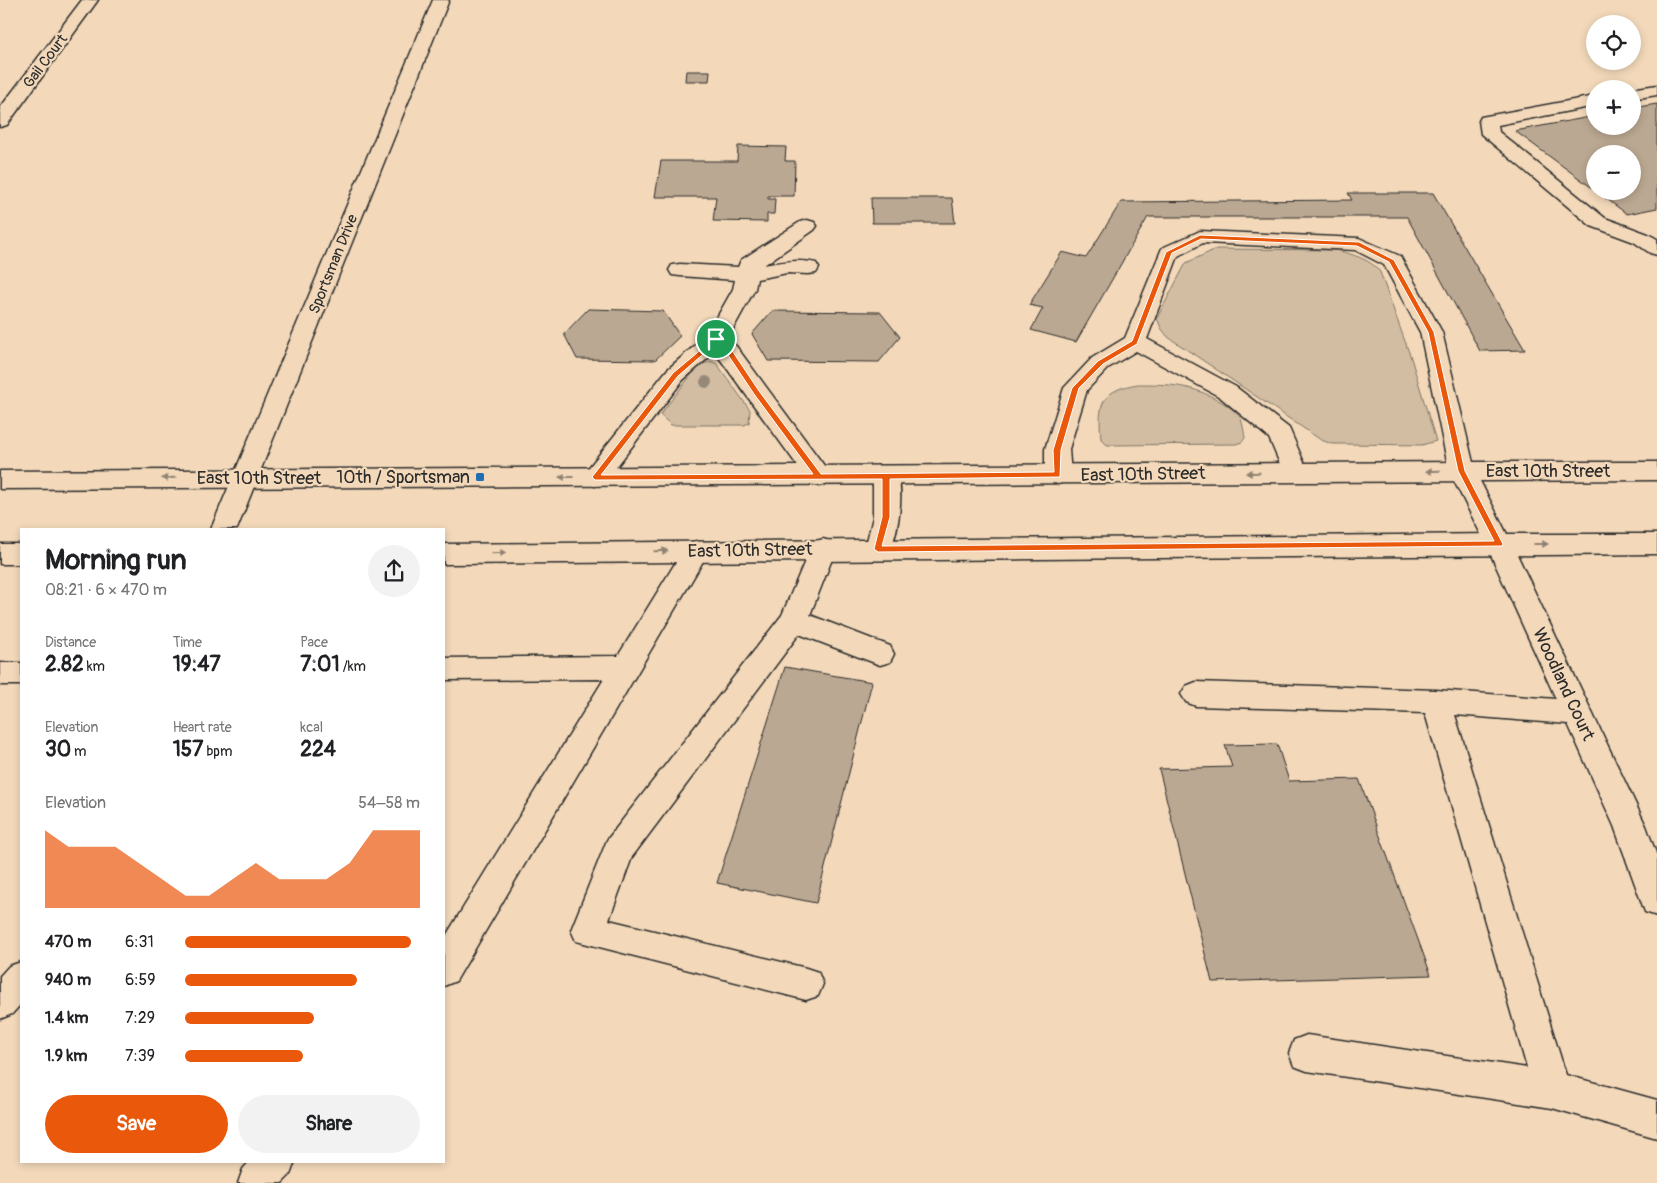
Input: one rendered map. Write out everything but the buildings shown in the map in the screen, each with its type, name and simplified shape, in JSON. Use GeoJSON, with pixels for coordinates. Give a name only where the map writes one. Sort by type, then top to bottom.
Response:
{"type":"FeatureCollection","features":[{"type":"Feature","properties":{"kind":"main road","name":"Gail Court"},"geometry":{"type":"LineString","coordinates":[[0,121],[90,0]]}},
{"type":"Feature","properties":{"kind":"main road","name":"Sportsman Drive"},"geometry":{"type":"LineString","coordinates":[[224,528],[441,0]]}},
{"type":"Feature","properties":{"kind":"main road"},"geometry":{"type":"LineString","coordinates":[[1641,93],[1657,90]]}},
{"type":"Feature","properties":{"kind":"main road"},"geometry":{"type":"LineString","coordinates":[[1586,103],[1488,122],[1490,134],[1598,222],[1641,238],[1657,249]]}},
{"type":"Feature","properties":{"kind":"main road"},"geometry":{"type":"LineString","coordinates":[[595,477],[675,375],[716,339],[744,289],[748,265],[807,226]]}},
{"type":"Feature","properties":{"kind":"main road","name":"Woodland Court"},"geometry":{"type":"LineString","coordinates":[[1135,342],[1169,252],[1200,237],[1359,244],[1392,261],[1431,332],[1462,471],[1499,544],[1630,826],[1657,901]]}},
{"type":"Feature","properties":{"kind":"main road"},"geometry":{"type":"LineString","coordinates":[[680,270],[747,274],[787,267],[808,268]]}},
{"type":"Feature","properties":{"kind":"main road"},"geometry":{"type":"LineString","coordinates":[[716,339],[728,350],[756,392],[819,477]]}},
{"type":"Feature","properties":{"kind":"main road"},"geometry":{"type":"LineString","coordinates":[[1058,475],[1057,450],[1076,388],[1100,362],[1135,342],[1228,392],[1280,434],[1294,472]]}},
{"type":"Feature","properties":{"kind":"main road","name":"East 10th Street"},"geometry":{"type":"LineString","coordinates":[[0,480],[1657,471]]}},
{"type":"Feature","properties":{"kind":"main road"},"geometry":{"type":"LineString","coordinates":[[878,549],[886,517],[886,476]]}},
{"type":"Feature","properties":{"kind":"main road","name":"East 10th Street"},"geometry":{"type":"LineString","coordinates":[[445,554],[823,549],[1657,544]]}},
{"type":"Feature","properties":{"kind":"main road"},"geometry":{"type":"LineString","coordinates":[[806,984],[588,930],[618,850],[794,620],[823,549]]}},
{"type":"Feature","properties":{"kind":"main road"},"geometry":{"type":"LineString","coordinates":[[445,968],[696,551]]}},
{"type":"Feature","properties":{"kind":"main road"},"geometry":{"type":"LineString","coordinates":[[0,554],[20,554]]}},
{"type":"Feature","properties":{"kind":"main road"},"geometry":{"type":"LineString","coordinates":[[794,620],[880,654]]}},
{"type":"Feature","properties":{"kind":"main road"},"geometry":{"type":"LineString","coordinates":[[445,669],[626,667]]}},
{"type":"Feature","properties":{"kind":"main road"},"geometry":{"type":"LineString","coordinates":[[0,674],[20,674]]}},
{"type":"Feature","properties":{"kind":"main road"},"geometry":{"type":"LineString","coordinates":[[1196,694],[1436,702],[1577,713]]}},
{"type":"Feature","properties":{"kind":"main road"},"geometry":{"type":"LineString","coordinates":[[1436,702],[1552,1090]]}},
{"type":"Feature","properties":{"kind":"main road"},"geometry":{"type":"LineString","coordinates":[[0,1002],[20,979]]}},
{"type":"Feature","properties":{"kind":"main road"},"geometry":{"type":"LineString","coordinates":[[1307,1053],[1552,1090],[1657,1119]]}},
{"type":"Feature","properties":{"kind":"main road"},"geometry":{"type":"LineString","coordinates":[[257,1183],[274,1163]]}},
{"type":"Feature","properties":{"kind":"shaded area"},"geometry":{"type":"Polygon","coordinates":[[[1216,249],[1336,250],[1360,258],[1376,267],[1380,272],[1411,358],[1436,441],[1422,445],[1332,444],[1321,440],[1168,337],[1161,328],[1157,318],[1186,263],[1216,249]]]}},
{"type":"Feature","properties":{"kind":"shaded area"},"geometry":{"type":"Polygon","coordinates":[[[711,361],[717,364],[750,410],[749,423],[744,425],[671,425],[660,415],[698,366],[711,361]]]}},
{"type":"Feature","properties":{"kind":"shaded area"},"geometry":{"type":"Polygon","coordinates":[[[1138,384],[1161,384],[1181,387],[1210,396],[1232,409],[1239,416],[1242,421],[1245,438],[1242,442],[1236,444],[1107,445],[1101,439],[1100,427],[1101,408],[1104,401],[1116,390],[1138,384]]]}},
{"type":"Feature","properties":{"kind":"place","name":"10th / Sportsman"},"geometry":{"type":"Point","coordinates":[480,477]}},
{"type":"Feature","properties":{"kind":"route"},"geometry":{"type":"LineString","coordinates":[[716,339],[675,375],[595,477],[819,477],[1058,475],[1057,450],[1076,388],[1100,362],[1135,342],[1169,252],[1200,237],[1359,244],[1392,261],[1431,332],[1462,471],[1499,544],[878,549],[886,517],[886,476],[819,477],[756,392],[728,350],[716,339]]}}]}
